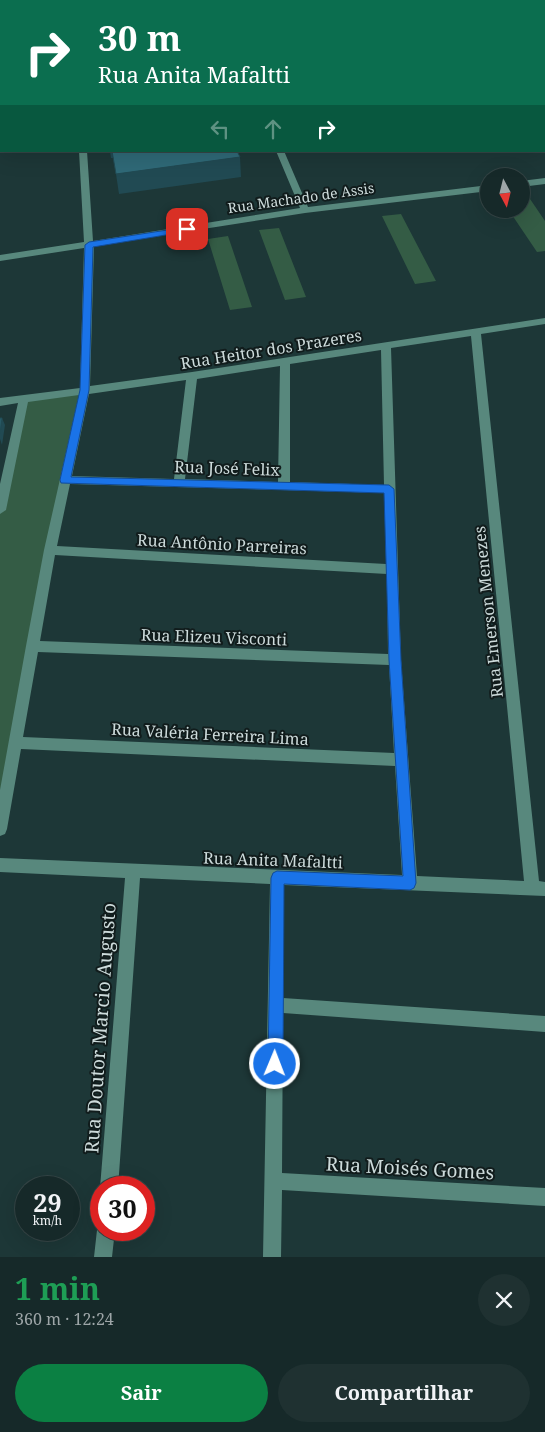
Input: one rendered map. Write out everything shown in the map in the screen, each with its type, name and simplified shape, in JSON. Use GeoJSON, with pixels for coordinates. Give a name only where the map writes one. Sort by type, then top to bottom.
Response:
{"type":"FeatureCollection","features":[{"type":"Feature","properties":{"kind":"street"},"geometry":{"type":"LineString","coordinates":[[0,829],[50,550],[85,390],[89,245],[83,152]]}},
{"type":"Feature","properties":{"kind":"street"},"geometry":{"type":"LineString","coordinates":[[280,152],[305,210]]}},
{"type":"Feature","properties":{"kind":"street"},"geometry":{"type":"LineString","coordinates":[[530,183],[545,181]]}},
{"type":"Feature","properties":{"kind":"street","name":"Rua Machado de Assis"},"geometry":{"type":"LineString","coordinates":[[0,258],[305,210],[480,189]]}},
{"type":"Feature","properties":{"kind":"street","name":"Rua Heitor dos Prazeres"},"geometry":{"type":"LineString","coordinates":[[0,402],[192,376],[545,321]]}},
{"type":"Feature","properties":{"kind":"street","name":"Rua Emerson Menezes"},"geometry":{"type":"LineString","coordinates":[[476,332],[538,889]]}},
{"type":"Feature","properties":{"kind":"street"},"geometry":{"type":"LineString","coordinates":[[386,346],[395,660],[410,883]]}},
{"type":"Feature","properties":{"kind":"street"},"geometry":{"type":"LineString","coordinates":[[284,486],[285,362]]}},
{"type":"Feature","properties":{"kind":"street"},"geometry":{"type":"LineString","coordinates":[[179,483],[192,376]]}},
{"type":"Feature","properties":{"kind":"street"},"geometry":{"type":"LineString","coordinates":[[0,510],[24,398]]}},
{"type":"Feature","properties":{"kind":"street","name":"Rua José Felix"},"geometry":{"type":"LineString","coordinates":[[65,480],[389,489]]}},
{"type":"Feature","properties":{"kind":"street","name":"Rua Antônio Parreiras"},"geometry":{"type":"LineString","coordinates":[[50,550],[392,569]]}},
{"type":"Feature","properties":{"kind":"street","name":"Rua Elizeu Visconti"},"geometry":{"type":"LineString","coordinates":[[32,646],[395,660]]}},
{"type":"Feature","properties":{"kind":"street","name":"Rua Valéria Ferreira Lima"},"geometry":{"type":"LineString","coordinates":[[16,743],[402,760]]}},
{"type":"Feature","properties":{"kind":"street","name":"Rua Anita Mafaltti"},"geometry":{"type":"LineString","coordinates":[[0,865],[538,889]]}},
{"type":"Feature","properties":{"kind":"street","name":"Rua Doutor Marcio Augusto"},"geometry":{"type":"LineString","coordinates":[[110,1176],[133,871]]}},
{"type":"Feature","properties":{"kind":"street"},"geometry":{"type":"LineString","coordinates":[[272,1257],[277,878]]}},
{"type":"Feature","properties":{"kind":"street"},"geometry":{"type":"LineString","coordinates":[[276,1005],[545,1024]]}},
{"type":"Feature","properties":{"kind":"street","name":"Rua Moisés Gomes"},"geometry":{"type":"LineString","coordinates":[[273,1182],[545,1197]]}},
{"type":"Feature","properties":{"kind":"street"},"geometry":{"type":"LineString","coordinates":[[103,1257],[105,1241]]}},
{"type":"Feature","properties":{"kind":"green space"},"geometry":{"type":"Polygon","coordinates":[[[530,199],[545,221],[545,251],[537,252],[514,218],[530,218],[530,199]]]}},
{"type":"Feature","properties":{"kind":"green space"},"geometry":{"type":"Polygon","coordinates":[[[401,214],[436,281],[415,284],[382,216],[401,214]]]}},
{"type":"Feature","properties":{"kind":"green space"},"geometry":{"type":"Polygon","coordinates":[[[279,228],[306,297],[285,300],[259,230],[279,228]]]}},
{"type":"Feature","properties":{"kind":"green space"},"geometry":{"type":"Polygon","coordinates":[[[228,236],[252,307],[230,310],[208,239],[228,236]]]}},
{"type":"Feature","properties":{"kind":"green space"},"geometry":{"type":"Polygon","coordinates":[[[85,390],[0,821],[0,510],[24,398],[85,390]]]}},
{"type":"Feature","properties":{"kind":"building"},"geometry":{"type":"Polygon","coordinates":[[[112,152],[238,152],[240,157],[116,174],[112,152]]]}},
{"type":"Feature","properties":{"kind":"building"},"geometry":{"type":"Polygon","coordinates":[[[0,418],[2,418],[0,434],[0,418]]]}},
{"type":"Feature","properties":{"kind":"route"},"geometry":{"type":"LineString","coordinates":[[187,229],[89,245],[85,390],[65,480],[389,489],[395,660],[410,883],[277,878],[275,1064]]}}]}
